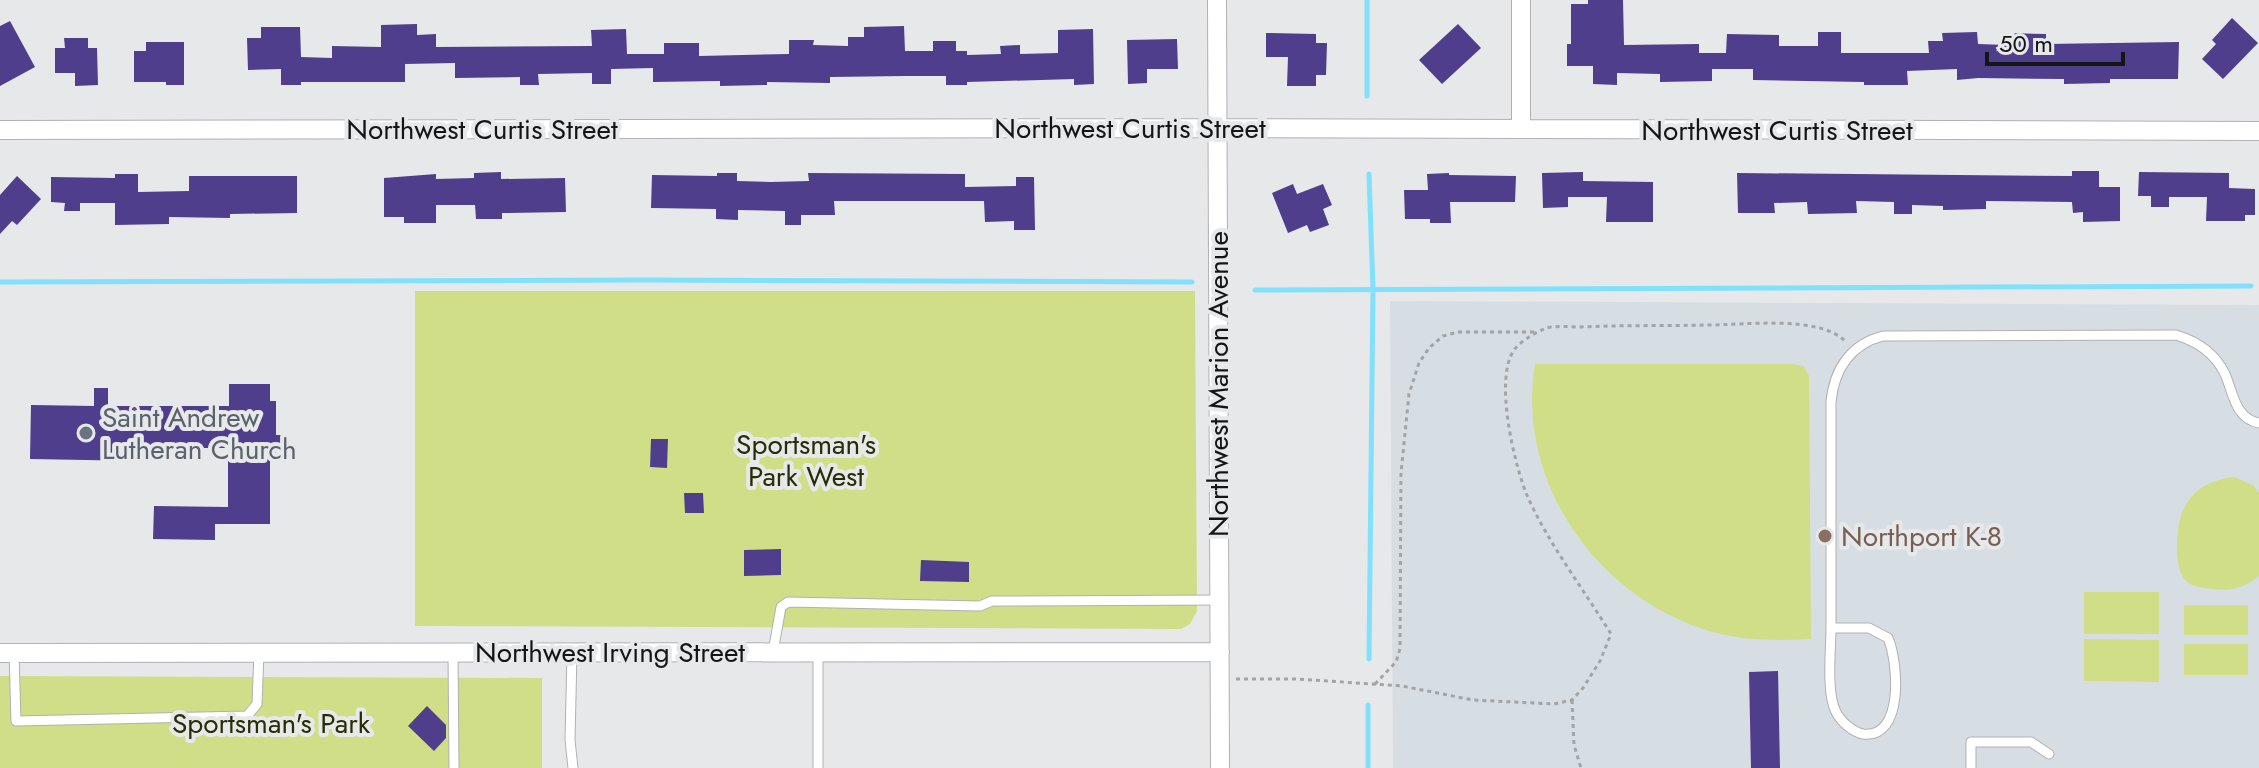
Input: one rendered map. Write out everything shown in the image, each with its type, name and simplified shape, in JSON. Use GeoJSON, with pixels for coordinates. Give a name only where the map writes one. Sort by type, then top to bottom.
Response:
{"type":"FeatureCollection","features":[{"type":"Feature","properties":{"kind":"street","name":"Northwest Marion Avenue"},"geometry":{"type":"LineString","coordinates":[[1217,0],[1220,768]]}},
{"type":"Feature","properties":{"kind":"street"},"geometry":{"type":"LineString","coordinates":[[1521,0],[1521,129]]}},
{"type":"Feature","properties":{"kind":"street","name":"Northwest Curtis Street"},"geometry":{"type":"LineString","coordinates":[[0,130],[1216,128],[2259,131]]}},
{"type":"Feature","properties":{"kind":"street","name":"Northwest Irving Street"},"geometry":{"type":"LineString","coordinates":[[7,653],[1220,652]]}},
{"type":"Feature","properties":{"kind":"lane"},"geometry":{"type":"LineString","coordinates":[[1831,628],[1869,628],[1888,638],[1893,649],[1894,704],[1890,719],[1882,730],[1860,734],[1844,723],[1835,711],[1831,693],[1831,628],[1832,387],[1843,362],[1853,350],[1869,340],[1883,336],[2176,335],[2204,348],[2225,373],[2238,409],[2251,422],[2259,423]]}},
{"type":"Feature","properties":{"kind":"lane"},"geometry":{"type":"LineString","coordinates":[[773,652],[781,607],[788,602],[980,606],[992,601],[1220,600]]}},
{"type":"Feature","properties":{"kind":"lane"},"geometry":{"type":"LineString","coordinates":[[818,652],[818,768]]}},
{"type":"Feature","properties":{"kind":"lane"},"geometry":{"type":"LineString","coordinates":[[7,653],[16,721],[247,716],[257,704],[259,653]]}},
{"type":"Feature","properties":{"kind":"lane"},"geometry":{"type":"LineString","coordinates":[[453,653],[454,768]]}},
{"type":"Feature","properties":{"kind":"lane"},"geometry":{"type":"LineString","coordinates":[[572,653],[570,740],[573,768]]}},
{"type":"Feature","properties":{"kind":"lane"},"geometry":{"type":"LineString","coordinates":[[1971,768],[1971,742],[2031,742],[2049,754]]}},
{"type":"Feature","properties":{"kind":"path"},"geometry":{"type":"LineString","coordinates":[[1220,679],[1297,679],[1402,686],[1473,700],[1554,704],[1572,700],[1600,661],[1611,634],[1558,551],[1516,465],[1506,398],[1506,374],[1514,351],[1545,328],[1792,325],[1825,329],[1840,336],[1853,350]]}},
{"type":"Feature","properties":{"kind":"path"},"geometry":{"type":"LineString","coordinates":[[1375,684],[1396,662],[1400,649],[1401,473],[1409,394],[1419,363],[1429,348],[1443,336],[1458,332],[1539,332]]}},
{"type":"Feature","properties":{"kind":"path"},"geometry":{"type":"LineString","coordinates":[[1572,700],[1574,745],[1581,768]]}},
{"type":"Feature","properties":{"kind":"shaded area","name":"Northport K-8"},"geometry":{"type":"Polygon","coordinates":[[[1390,301],[2259,305],[2259,768],[1393,768],[1390,301]]]}},
{"type":"Feature","properties":{"kind":"green space","name":"Sportsman's Park West"},"geometry":{"type":"Polygon","coordinates":[[[415,291],[1195,291],[1197,611],[1190,624],[1181,629],[415,626],[415,291]]]}},
{"type":"Feature","properties":{"kind":"green space"},"geometry":{"type":"Polygon","coordinates":[[[1535,364],[1804,366],[1809,376],[1811,639],[1757,639],[1703,629],[1664,612],[1628,589],[1597,560],[1571,526],[1551,489],[1538,449],[1532,407],[1535,364]]]}},
{"type":"Feature","properties":{"kind":"green space"},"geometry":{"type":"Polygon","coordinates":[[[2234,477],[2253,485],[2259,493],[2259,576],[2244,586],[2232,589],[2194,586],[2185,580],[2178,562],[2177,535],[2183,510],[2197,491],[2219,480],[2234,477]]]}},
{"type":"Feature","properties":{"kind":"green space"},"geometry":{"type":"Polygon","coordinates":[[[2084,592],[2159,592],[2159,634],[2084,634],[2084,592]]]}},
{"type":"Feature","properties":{"kind":"green space"},"geometry":{"type":"Polygon","coordinates":[[[2184,605],[2248,605],[2248,635],[2184,635],[2184,605]]]}},
{"type":"Feature","properties":{"kind":"green space"},"geometry":{"type":"Polygon","coordinates":[[[2084,639],[2159,640],[2159,682],[2084,681],[2084,639]]]}},
{"type":"Feature","properties":{"kind":"green space"},"geometry":{"type":"Polygon","coordinates":[[[2184,644],[2248,644],[2248,675],[2184,675],[2184,644]]]}},
{"type":"Feature","properties":{"kind":"green space","name":"Sportsman's Park"},"geometry":{"type":"Polygon","coordinates":[[[0,676],[542,678],[542,768],[0,768],[0,676]]]}},
{"type":"Feature","properties":{"kind":"building"},"geometry":{"type":"Polygon","coordinates":[[[1588,0],[1623,0],[1624,45],[1699,44],[1699,53],[1726,53],[1727,34],[1779,35],[1779,46],[1818,46],[1818,32],[1841,32],[1841,53],[1929,53],[1928,41],[1943,41],[1942,33],[1977,32],[1978,44],[2006,45],[2006,33],[2046,34],[2046,44],[2179,42],[2178,79],[2110,79],[2110,83],[2064,84],[2064,79],[1957,80],[1957,69],[1907,71],[1908,85],[1864,85],[1864,82],[1753,80],[1753,69],[1712,69],[1712,81],[1660,82],[1660,74],[1617,73],[1617,85],[1593,84],[1593,66],[1567,66],[1567,44],[1571,44],[1571,4],[1588,4],[1588,0]]]}},
{"type":"Feature","properties":{"kind":"building"},"geometry":{"type":"Polygon","coordinates":[[[2232,18],[2258,43],[2223,79],[2202,59],[2216,44],[2212,40],[2232,18]]]}},
{"type":"Feature","properties":{"kind":"building"},"geometry":{"type":"Polygon","coordinates":[[[10,21],[35,67],[0,86],[0,26],[10,21]]]}},
{"type":"Feature","properties":{"kind":"building"},"geometry":{"type":"Polygon","coordinates":[[[417,24],[417,35],[436,34],[436,47],[592,46],[591,30],[626,29],[627,54],[664,54],[664,43],[699,43],[699,56],[789,54],[789,40],[814,40],[813,45],[848,46],[848,37],[864,37],[864,27],[904,26],[905,51],[933,51],[933,41],[956,41],[956,51],[967,51],[967,55],[1001,54],[1000,46],[1020,45],[1020,54],[1058,53],[1058,30],[1093,29],[1094,84],[1074,85],[1074,79],[946,85],[946,76],[905,76],[830,77],[830,83],[767,82],[767,85],[720,86],[720,81],[653,82],[653,68],[611,69],[611,84],[592,84],[592,73],[538,74],[539,85],[520,85],[520,77],[455,78],[455,63],[405,64],[405,82],[301,82],[301,85],[281,85],[281,69],[248,70],[247,38],[261,38],[261,27],[300,27],[301,57],[332,58],[332,46],[381,47],[381,25],[417,24]]]}},
{"type":"Feature","properties":{"kind":"building"},"geometry":{"type":"Polygon","coordinates":[[[1458,24],[1481,48],[1442,84],[1419,60],[1458,24]]]}},
{"type":"Feature","properties":{"kind":"building"},"geometry":{"type":"Polygon","coordinates":[[[1266,33],[1316,34],[1316,43],[1327,43],[1326,75],[1316,75],[1316,86],[1287,86],[1288,57],[1266,57],[1266,33]]]}},
{"type":"Feature","properties":{"kind":"building"},"geometry":{"type":"Polygon","coordinates":[[[64,38],[88,38],[88,48],[97,48],[98,85],[75,86],[75,73],[55,73],[55,48],[65,48],[64,38]]]}},
{"type":"Feature","properties":{"kind":"building"},"geometry":{"type":"Polygon","coordinates":[[[1177,39],[1178,69],[1147,69],[1147,83],[1128,84],[1127,40],[1177,39]]]}},
{"type":"Feature","properties":{"kind":"building"},"geometry":{"type":"Polygon","coordinates":[[[146,42],[184,42],[184,85],[134,82],[134,51],[146,51],[146,42]]]}},
{"type":"Feature","properties":{"kind":"building"},"geometry":{"type":"Polygon","coordinates":[[[2072,171],[2099,171],[2099,187],[2120,187],[2120,221],[2083,222],[2083,212],[2073,213],[2072,202],[1986,201],[1986,209],[1943,210],[1943,206],[1912,205],[1912,214],[1894,214],[1894,202],[1856,201],[1857,213],[1808,214],[1807,202],[1774,203],[1775,213],[1738,213],[1737,173],[2072,176],[2072,171]]]}},
{"type":"Feature","properties":{"kind":"building"},"geometry":{"type":"Polygon","coordinates":[[[501,172],[501,179],[565,178],[566,212],[502,213],[502,219],[476,219],[475,205],[436,205],[436,223],[404,223],[404,217],[384,217],[384,178],[436,174],[436,179],[474,178],[474,173],[501,172]]]}},
{"type":"Feature","properties":{"kind":"building"},"geometry":{"type":"Polygon","coordinates":[[[1583,172],[1583,181],[1653,182],[1653,222],[1606,222],[1607,197],[1568,197],[1568,207],[1543,208],[1542,173],[1583,172]]]}},
{"type":"Feature","properties":{"kind":"building"},"geometry":{"type":"Polygon","coordinates":[[[2139,172],[2229,173],[2229,188],[2255,189],[2255,215],[2245,215],[2245,221],[2206,221],[2207,197],[2169,197],[2169,207],[2151,207],[2151,196],[2138,196],[2139,172]]]}},
{"type":"Feature","properties":{"kind":"building"},"geometry":{"type":"Polygon","coordinates":[[[717,173],[737,173],[737,181],[771,182],[809,181],[808,173],[965,174],[965,187],[1016,186],[1016,177],[1034,177],[1035,230],[1014,230],[1014,221],[985,222],[984,201],[834,201],[835,215],[801,215],[801,225],[785,225],[785,211],[738,210],[738,220],[716,219],[716,209],[651,208],[652,175],[717,176],[717,173]]]}},
{"type":"Feature","properties":{"kind":"building"},"geometry":{"type":"Polygon","coordinates":[[[115,174],[138,174],[138,192],[189,191],[189,176],[297,176],[297,213],[230,214],[230,218],[169,217],[169,224],[115,225],[115,203],[80,203],[80,211],[64,211],[65,203],[51,202],[51,177],[115,178],[115,174]]]}},
{"type":"Feature","properties":{"kind":"building"},"geometry":{"type":"Polygon","coordinates":[[[1427,174],[1516,176],[1515,202],[1450,202],[1451,223],[1405,219],[1404,190],[1428,190],[1427,174]]]}},
{"type":"Feature","properties":{"kind":"building"},"geometry":{"type":"Polygon","coordinates":[[[17,176],[41,199],[17,225],[12,221],[0,234],[0,195],[17,176]]]}},
{"type":"Feature","properties":{"kind":"building"},"geometry":{"type":"Polygon","coordinates":[[[1293,184],[1297,194],[1323,184],[1332,205],[1323,209],[1329,225],[1310,232],[1307,225],[1288,233],[1272,193],[1293,184]]]}},
{"type":"Feature","properties":{"kind":"building"},"geometry":{"type":"Polygon","coordinates":[[[229,384],[270,384],[270,401],[276,401],[276,435],[285,435],[285,449],[276,449],[276,455],[270,455],[270,524],[215,524],[215,540],[153,539],[154,506],[228,507],[228,448],[142,448],[142,461],[30,459],[31,405],[94,406],[94,388],[108,388],[108,406],[229,406],[229,384]]]}},
{"type":"Feature","properties":{"kind":"building"},"geometry":{"type":"Polygon","coordinates":[[[651,439],[668,439],[667,468],[650,467],[651,439]]]}},
{"type":"Feature","properties":{"kind":"building"},"geometry":{"type":"Polygon","coordinates":[[[684,493],[703,493],[704,513],[685,513],[684,493]]]}},
{"type":"Feature","properties":{"kind":"building"},"geometry":{"type":"Polygon","coordinates":[[[781,549],[781,575],[744,576],[744,550],[781,549]]]}},
{"type":"Feature","properties":{"kind":"building"},"geometry":{"type":"Polygon","coordinates":[[[921,560],[969,562],[969,582],[920,581],[921,560]]]}},
{"type":"Feature","properties":{"kind":"building"},"geometry":{"type":"Polygon","coordinates":[[[1778,671],[1780,768],[1751,768],[1749,672],[1778,671]]]}},
{"type":"Feature","properties":{"kind":"building"},"geometry":{"type":"Polygon","coordinates":[[[427,706],[446,725],[446,738],[434,751],[408,726],[427,706]]]}},
{"type":"Feature","properties":{"kind":"waterway"},"geometry":{"type":"LineString","coordinates":[[1367,0],[1367,96]]}},
{"type":"Feature","properties":{"kind":"waterway"},"geometry":{"type":"LineString","coordinates":[[1369,174],[1373,289],[1369,659]]}},
{"type":"Feature","properties":{"kind":"waterway"},"geometry":{"type":"LineString","coordinates":[[0,282],[1192,282]]}},
{"type":"Feature","properties":{"kind":"waterway"},"geometry":{"type":"LineString","coordinates":[[1255,290],[2251,286]]}},
{"type":"Feature","properties":{"kind":"waterway"},"geometry":{"type":"LineString","coordinates":[[1368,705],[1368,768]]}},
{"type":"Feature","properties":{"kind":"place","name":"Saint Andrew Lutheran Church"},"geometry":{"type":"Point","coordinates":[86,433]}},
{"type":"Feature","properties":{"kind":"place","name":"Northport K-8"},"geometry":{"type":"Point","coordinates":[1825,536]}}]}
